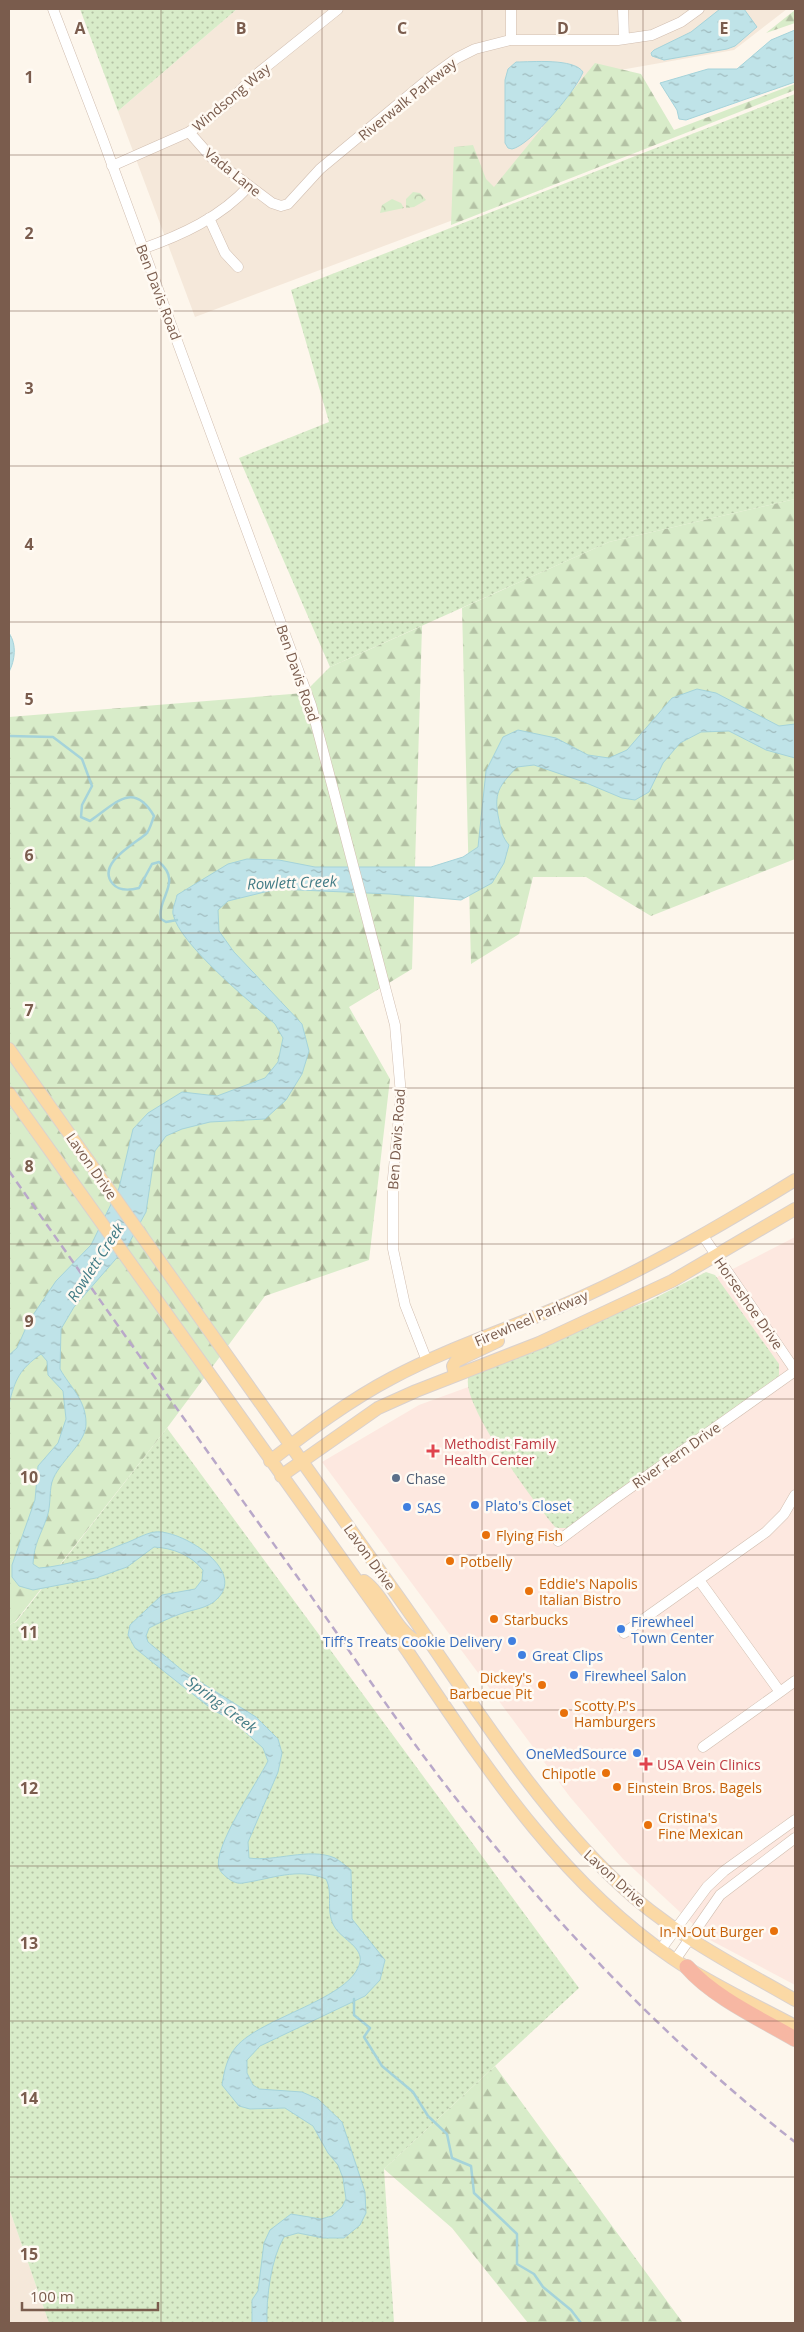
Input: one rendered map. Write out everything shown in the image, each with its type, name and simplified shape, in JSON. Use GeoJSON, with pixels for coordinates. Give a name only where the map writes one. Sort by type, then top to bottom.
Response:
{"type":"FeatureCollection","features":[{"type":"Feature","properties":{"kind":"highway"},"geometry":{"type":"LineString","coordinates":[[681,1964],[726,1998],[795,2039]]}},
{"type":"Feature","properties":{"kind":"main road","name":"Lavon Drive"},"geometry":{"type":"LineString","coordinates":[[9,1049],[302,1460],[494,1734],[570,1836],[620,1886],[676,1929],[749,1975],[795,2000]]}},
{"type":"Feature","properties":{"kind":"main road","name":"Lavon Drive"},"geometry":{"type":"LineString","coordinates":[[9,1093],[477,1753],[547,1846],[590,1891],[681,1964],[795,2026]]}},
{"type":"Feature","properties":{"kind":"main road","name":"Firewheel Parkway"},"geometry":{"type":"LineString","coordinates":[[270,1461],[358,1397],[427,1361],[579,1298],[703,1236],[795,1180]]}},
{"type":"Feature","properties":{"kind":"main road","name":"Firewheel Parkway"},"geometry":{"type":"LineString","coordinates":[[281,1476],[378,1408],[455,1375],[539,1343],[672,1281],[716,1257],[795,1209]]}},
{"type":"Feature","properties":{"kind":"main road"},"geometry":{"type":"LineString","coordinates":[[455,1375],[453,1366],[456,1361],[545,1320],[579,1298]]}},
{"type":"Feature","properties":{"kind":"main road"},"geometry":{"type":"LineString","coordinates":[[350,1572],[368,1584],[409,1637],[417,1641],[428,1638]]}},
{"type":"Feature","properties":{"kind":"street","name":"Ben Davis Road"},"geometry":{"type":"LineString","coordinates":[[53,9],[311,705],[365,919],[392,1016],[399,1054],[401,1096],[392,1178],[394,1249],[405,1305],[427,1361]]}},
{"type":"Feature","properties":{"kind":"street","name":"Windsong Way"},"geometry":{"type":"LineString","coordinates":[[112,166],[189,132],[229,102],[252,78],[338,9]]}},
{"type":"Feature","properties":{"kind":"street"},"geometry":{"type":"LineString","coordinates":[[511,9],[511,40]]}},
{"type":"Feature","properties":{"kind":"street"},"geometry":{"type":"LineString","coordinates":[[623,9],[624,39]]}},
{"type":"Feature","properties":{"kind":"street","name":"Riverwalk Parkway"},"geometry":{"type":"LineString","coordinates":[[281,206],[293,201],[320,169],[457,58],[475,48],[511,40],[624,39],[652,35],[681,22],[699,9]]}},
{"type":"Feature","properties":{"kind":"street","name":"Vada Lane"},"geometry":{"type":"LineString","coordinates":[[189,132],[211,157],[272,203],[281,206]]}},
{"type":"Feature","properties":{"kind":"street"},"geometry":{"type":"LineString","coordinates":[[142,249],[178,236],[209,218],[236,200],[249,186]]}},
{"type":"Feature","properties":{"kind":"street"},"geometry":{"type":"LineString","coordinates":[[209,218],[226,253],[238,267]]}},
{"type":"Feature","properties":{"kind":"street","name":"Horseshoe Drive"},"geometry":{"type":"LineString","coordinates":[[703,1236],[795,1371]]}},
{"type":"Feature","properties":{"kind":"street","name":"River Fern Drive"},"geometry":{"type":"LineString","coordinates":[[558,1541],[795,1371]]}},
{"type":"Feature","properties":{"kind":"street"},"geometry":{"type":"LineString","coordinates":[[624,1633],[766,1532],[784,1514],[795,1495]]}},
{"type":"Feature","properties":{"kind":"street"},"geometry":{"type":"LineString","coordinates":[[699,1580],[780,1692]]}},
{"type":"Feature","properties":{"kind":"street"},"geometry":{"type":"LineString","coordinates":[[703,1746],[795,1681]]}},
{"type":"Feature","properties":{"kind":"street"},"geometry":{"type":"LineString","coordinates":[[661,1949],[695,1900],[724,1871],[795,1820]]}},
{"type":"Feature","properties":{"kind":"street"},"geometry":{"type":"LineString","coordinates":[[681,1964],[689,1938],[720,1895],[795,1838]]}},
{"type":"Feature","properties":{"kind":"shaded area"},"geometry":{"type":"Polygon","coordinates":[[[237,9],[787,9],[734,50],[609,72],[509,199],[195,317],[118,111],[237,9]]]}},
{"type":"Feature","properties":{"kind":"shaded area","name":"Firewheel Town Center"},"geometry":{"type":"Polygon","coordinates":[[[795,1237],[795,1985],[710,1940],[623,1859],[570,1797],[322,1462],[419,1405],[591,1342],[795,1237]]]}},
{"type":"Feature","properties":{"kind":"shaded area"},"geometry":{"type":"Polygon","coordinates":[[[9,2208],[49,2323],[9,2323],[9,2208]]]}},
{"type":"Feature","properties":{"kind":"green space"},"geometry":{"type":"Polygon","coordinates":[[[80,9],[237,9],[118,111],[80,9]]]}},
{"type":"Feature","properties":{"kind":"green space"},"geometry":{"type":"Polygon","coordinates":[[[795,10],[795,23],[766,33],[795,10]]]}},
{"type":"Feature","properties":{"kind":"green space"},"geometry":{"type":"Polygon","coordinates":[[[595,63],[641,74],[674,130],[795,84],[795,90],[451,225],[454,147],[473,145],[486,179],[494,187],[595,63]]]}},
{"type":"Feature","properties":{"kind":"green space"},"geometry":{"type":"Polygon","coordinates":[[[795,94],[795,499],[609,542],[330,667],[239,458],[329,422],[291,290],[795,94]]]}},
{"type":"Feature","properties":{"kind":"green space"},"geometry":{"type":"Polygon","coordinates":[[[413,192],[420,193],[426,200],[414,207],[406,208],[406,199],[413,192]]]}},
{"type":"Feature","properties":{"kind":"green space"},"geometry":{"type":"Polygon","coordinates":[[[392,199],[401,203],[404,208],[380,213],[382,205],[392,199]]]}},
{"type":"Feature","properties":{"kind":"green space"},"geometry":{"type":"Polygon","coordinates":[[[795,499],[795,859],[651,916],[586,877],[533,877],[519,934],[471,964],[462,608],[609,542],[795,499]]]}},
{"type":"Feature","properties":{"kind":"green space"},"geometry":{"type":"Polygon","coordinates":[[[422,626],[412,969],[349,1007],[390,1079],[369,1260],[265,1296],[167,1428],[15,1622],[9,1625],[9,717],[304,693],[330,667],[422,626]]]}},
{"type":"Feature","properties":{"kind":"green space"},"geometry":{"type":"Polygon","coordinates":[[[706,1272],[715,1275],[779,1364],[779,1376],[567,1528],[556,1528],[517,1477],[486,1429],[469,1388],[469,1376],[610,1315],[647,1302],[706,1272]]]}},
{"type":"Feature","properties":{"kind":"green space"},"geometry":{"type":"Polygon","coordinates":[[[167,1428],[579,1988],[384,2169],[394,2323],[49,2323],[9,2208],[9,1625],[16,1622],[167,1428]]]}},
{"type":"Feature","properties":{"kind":"green space"},"geometry":{"type":"Polygon","coordinates":[[[495,2066],[683,2323],[528,2323],[452,2228],[384,2169],[495,2066]]]}},
{"type":"Feature","properties":{"kind":"water"},"geometry":{"type":"Polygon","coordinates":[[[720,9],[744,9],[757,27],[735,46],[727,49],[664,60],[652,56],[651,53],[654,50],[691,32],[720,9]]]}},
{"type":"Feature","properties":{"kind":"water"},"geometry":{"type":"Polygon","coordinates":[[[795,30],[795,82],[686,120],[679,119],[677,110],[660,83],[708,69],[737,69],[771,40],[795,30]]]}},
{"type":"Feature","properties":{"kind":"water"},"geometry":{"type":"Polygon","coordinates":[[[542,61],[562,63],[578,68],[583,72],[563,103],[541,127],[530,138],[512,149],[508,148],[505,143],[505,80],[508,69],[516,62],[542,61]]]}},
{"type":"Feature","properties":{"kind":"water"},"geometry":{"type":"Polygon","coordinates":[[[9,633],[12,638],[14,652],[13,663],[9,672],[9,633]]]}},
{"type":"Feature","properties":{"kind":"water"},"geometry":{"type":"Polygon","coordinates":[[[697,689],[716,693],[779,726],[795,724],[795,758],[766,750],[729,731],[701,732],[680,743],[663,763],[649,792],[635,800],[622,798],[584,782],[534,765],[517,767],[502,785],[497,796],[500,827],[509,845],[504,863],[492,883],[461,900],[390,894],[277,889],[228,901],[218,910],[219,931],[234,952],[302,1024],[309,1051],[302,1074],[286,1100],[265,1119],[210,1122],[182,1129],[166,1136],[155,1151],[146,1212],[128,1245],[74,1307],[61,1329],[60,1369],[77,1394],[83,1407],[86,1423],[82,1438],[60,1467],[52,1482],[48,1513],[36,1545],[33,1564],[39,1568],[72,1562],[155,1532],[179,1537],[193,1544],[217,1564],[223,1575],[224,1587],[218,1598],[205,1607],[185,1612],[149,1628],[146,1636],[148,1642],[183,1671],[256,1717],[278,1739],[282,1753],[278,1772],[248,1842],[249,1858],[259,1859],[314,1854],[325,1855],[341,1862],[351,1870],[352,1919],[385,1960],[380,1980],[365,1996],[260,2046],[247,2060],[247,2073],[253,2085],[259,2089],[302,2092],[318,2099],[342,2122],[365,2192],[366,2213],[360,2225],[344,2238],[323,2238],[298,2233],[284,2237],[279,2246],[270,2279],[267,2323],[252,2323],[252,2300],[258,2291],[264,2243],[270,2230],[291,2214],[321,2219],[332,2216],[342,2207],[346,2199],[343,2178],[338,2165],[328,2153],[313,2126],[285,2108],[250,2109],[239,2106],[222,2085],[226,2065],[236,2047],[248,2036],[341,1987],[353,1975],[360,1962],[360,1957],[356,1948],[339,1933],[332,1923],[326,1879],[305,1874],[295,1874],[239,1883],[229,1879],[219,1868],[222,1846],[237,1815],[268,1761],[263,1748],[232,1720],[213,1710],[135,1648],[128,1635],[130,1625],[162,1595],[195,1589],[202,1580],[203,1570],[193,1560],[181,1553],[154,1547],[127,1567],[96,1578],[33,1590],[19,1586],[12,1577],[12,1565],[35,1500],[38,1466],[58,1443],[66,1419],[63,1391],[48,1375],[47,1361],[41,1354],[19,1375],[9,1404],[9,1355],[17,1348],[29,1321],[56,1281],[91,1245],[119,1188],[133,1129],[148,1113],[182,1092],[217,1096],[265,1078],[278,1062],[283,1038],[275,1024],[217,972],[188,941],[173,914],[177,895],[228,864],[247,859],[279,860],[315,867],[431,867],[463,857],[478,847],[486,771],[503,737],[518,730],[556,738],[588,755],[609,758],[627,750],[672,698],[697,689]]]}},
{"type":"Feature","properties":{"kind":"waterway"},"geometry":{"type":"LineString","coordinates":[[9,736],[53,737],[82,759],[92,786],[82,805],[81,817],[90,821],[116,802],[131,797],[139,799],[146,805],[154,816],[149,830],[119,855],[109,869],[109,876],[113,884],[118,888],[139,888],[152,864],[159,862],[166,869],[169,876],[168,890],[162,904],[161,919],[166,922],[177,920]]}},
{"type":"Feature","properties":{"kind":"waterway"},"geometry":{"type":"LineString","coordinates":[[354,1999],[354,2015],[370,2028],[364,2037],[382,2066],[413,2092],[428,2116],[447,2134],[452,2158],[471,2166],[474,2193],[517,2234],[517,2264],[534,2274],[543,2287],[571,2310],[581,2323]]}},
{"type":"Feature","properties":{"kind":"railway"},"geometry":{"type":"LineString","coordinates":[[9,1171],[407,1734],[475,1822],[548,1908],[626,1991],[709,2070],[795,2142]]}},
{"type":"Feature","properties":{"kind":"place","name":"Methodist Family Health Center"},"geometry":{"type":"Point","coordinates":[433,1451]}},
{"type":"Feature","properties":{"kind":"place","name":"Chase"},"geometry":{"type":"Point","coordinates":[396,1478]}},
{"type":"Feature","properties":{"kind":"place","name":"Plato's Closet"},"geometry":{"type":"Point","coordinates":[475,1505]}},
{"type":"Feature","properties":{"kind":"place","name":"SAS"},"geometry":{"type":"Point","coordinates":[407,1507]}},
{"type":"Feature","properties":{"kind":"place","name":"Flying Fish"},"geometry":{"type":"Point","coordinates":[486,1535]}},
{"type":"Feature","properties":{"kind":"place","name":"Potbelly"},"geometry":{"type":"Point","coordinates":[450,1561]}},
{"type":"Feature","properties":{"kind":"place","name":"Eddie's Napolis Italian Bistro"},"geometry":{"type":"Point","coordinates":[529,1591]}},
{"type":"Feature","properties":{"kind":"place","name":"Starbucks"},"geometry":{"type":"Point","coordinates":[494,1619]}},
{"type":"Feature","properties":{"kind":"place","name":"Firewheel Town Center"},"geometry":{"type":"Point","coordinates":[621,1629]}},
{"type":"Feature","properties":{"kind":"place","name":"Tiff's Treats Cookie Delivery"},"geometry":{"type":"Point","coordinates":[512,1641]}},
{"type":"Feature","properties":{"kind":"place","name":"Great Clips"},"geometry":{"type":"Point","coordinates":[522,1655]}},
{"type":"Feature","properties":{"kind":"place","name":"Firewheel Salon"},"geometry":{"type":"Point","coordinates":[574,1675]}},
{"type":"Feature","properties":{"kind":"place","name":"Dickey's Barbecue Pit"},"geometry":{"type":"Point","coordinates":[542,1685]}},
{"type":"Feature","properties":{"kind":"place","name":"Scotty P's Hamburgers"},"geometry":{"type":"Point","coordinates":[564,1713]}},
{"type":"Feature","properties":{"kind":"place","name":"OneMedSource"},"geometry":{"type":"Point","coordinates":[637,1753]}},
{"type":"Feature","properties":{"kind":"place","name":"USA Vein Clinics"},"geometry":{"type":"Point","coordinates":[646,1764]}},
{"type":"Feature","properties":{"kind":"place","name":"Chipotle"},"geometry":{"type":"Point","coordinates":[606,1773]}},
{"type":"Feature","properties":{"kind":"place","name":"Einstein Bros. Bagels"},"geometry":{"type":"Point","coordinates":[617,1787]}},
{"type":"Feature","properties":{"kind":"place","name":"Cristina's Fine Mexican"},"geometry":{"type":"Point","coordinates":[648,1825]}},
{"type":"Feature","properties":{"kind":"place","name":"In-N-Out Burger"},"geometry":{"type":"Point","coordinates":[774,1931]}},
{"type":"Feature","properties":{"kind":"water label","name":"Rowlett Creek"},"geometry":{"type":"Point","coordinates":[292,882]}},
{"type":"Feature","properties":{"kind":"water label","name":"Rowlett Creek"},"geometry":{"type":"Point","coordinates":[95,1262]}},
{"type":"Feature","properties":{"kind":"water label","name":"Spring Creek"},"geometry":{"type":"Point","coordinates":[222,1704]}}]}
